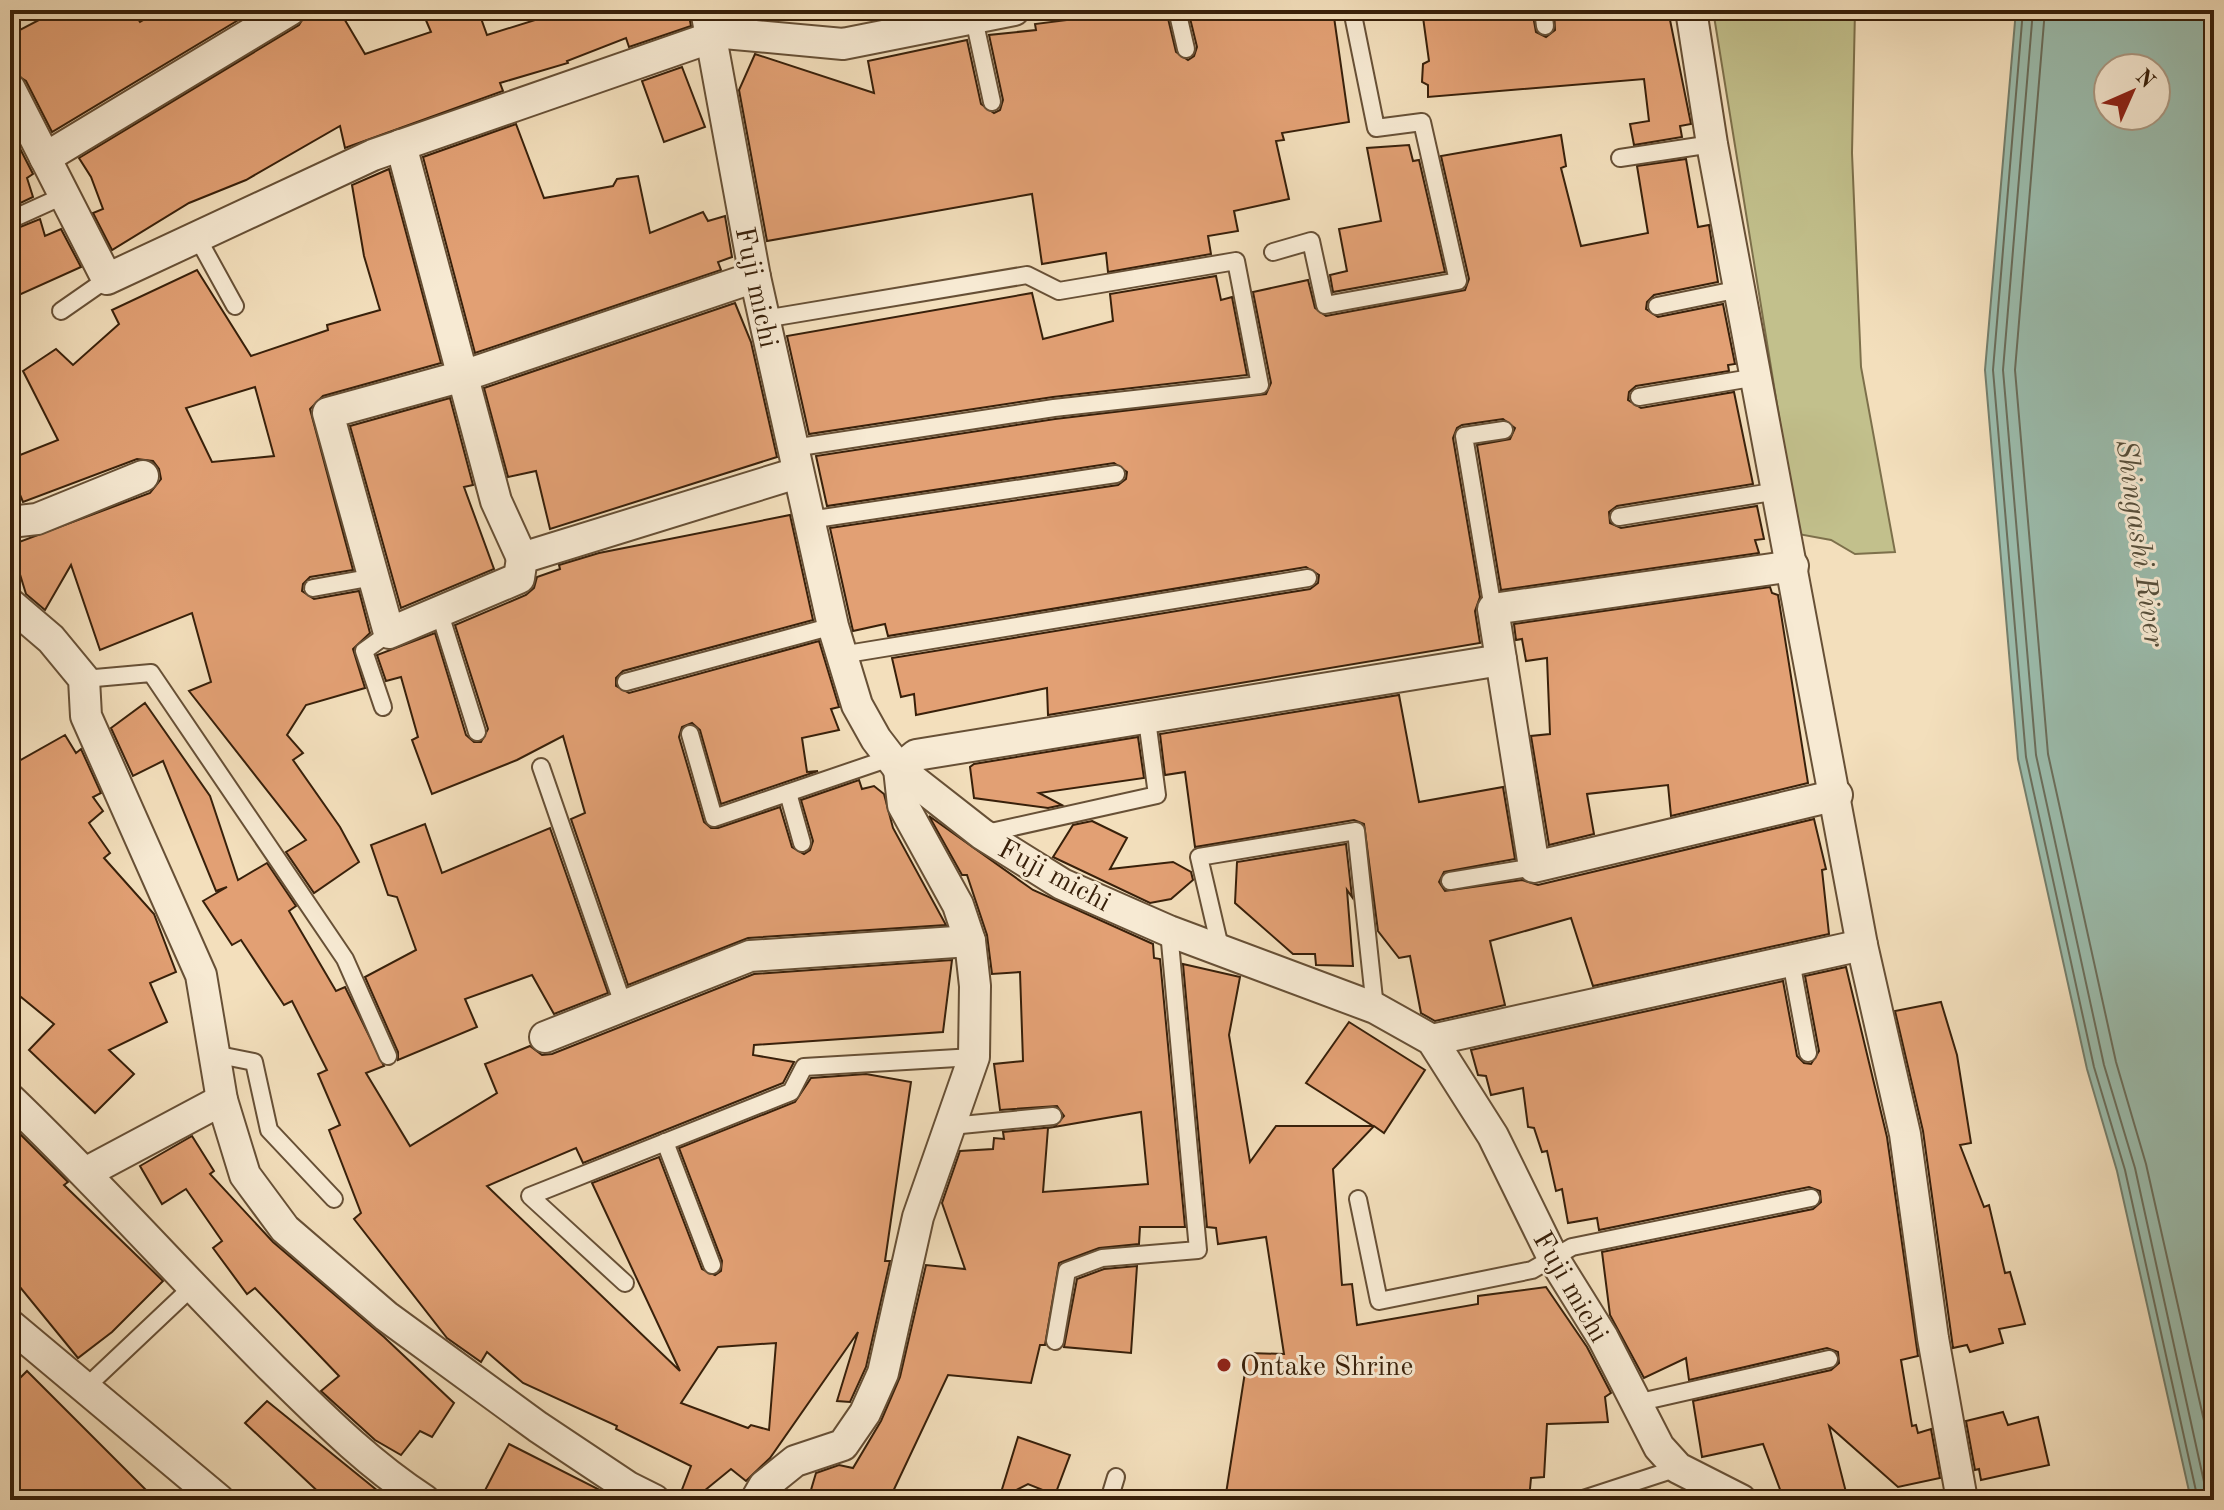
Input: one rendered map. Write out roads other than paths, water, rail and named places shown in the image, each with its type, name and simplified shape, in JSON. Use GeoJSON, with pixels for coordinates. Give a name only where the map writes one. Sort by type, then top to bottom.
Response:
{"type":"FeatureCollection","features":[{"type":"Feature","properties":{"kind":"street"},"geometry":{"type":"LineString","coordinates":[[45,158],[290,10]]}},
{"type":"Feature","properties":{"kind":"street","name":"Fuji michi"},"geometry":{"type":"LineString","coordinates":[[706,10],[709,40],[755,277],[833,626],[857,705],[894,764],[982,834],[1062,884],[1169,931],[1220,947],[1375,1008],[1432,1040],[1493,1136],[1552,1256],[1603,1338],[1659,1447],[1678,1468],[1741,1500]]}},
{"type":"Feature","properties":{"kind":"street"},"geometry":{"type":"LineString","coordinates":[[10,89],[107,279],[401,145],[724,33],[843,44],[1014,10]]}},
{"type":"Feature","properties":{"kind":"street"},"geometry":{"type":"LineString","coordinates":[[1691,10],[1712,144],[1837,795],[1862,945],[1905,1134],[1933,1338],[1962,1500]]}},
{"type":"Feature","properties":{"kind":"street"},"geometry":{"type":"LineString","coordinates":[[401,145],[463,376],[496,501],[522,558],[519,578],[389,633],[328,413],[463,376],[755,277]]}},
{"type":"Feature","properties":{"kind":"street"},"geometry":{"type":"LineString","coordinates":[[522,558],[795,460]]}},
{"type":"Feature","properties":{"kind":"street"},"geometry":{"type":"LineString","coordinates":[[10,522],[37,519],[143,476]]}},
{"type":"Feature","properties":{"kind":"street"},"geometry":{"type":"LineString","coordinates":[[1793,566],[1493,609],[1534,867],[1837,795]]}},
{"type":"Feature","properties":{"kind":"street"},"geometry":{"type":"LineString","coordinates":[[10,604],[51,639],[84,679],[86,716],[201,975],[222,1100],[245,1175],[285,1229],[386,1316],[538,1427],[628,1487],[654,1500]]}},
{"type":"Feature","properties":{"kind":"street"},"geometry":{"type":"LineString","coordinates":[[756,1500],[764,1486],[795,1461],[843,1445],[865,1413],[883,1373],[918,1217],[974,1057],[975,986],[970,941],[958,905],[903,805],[894,764],[916,755],[1147,720],[1501,660]]}},
{"type":"Feature","properties":{"kind":"street"},"geometry":{"type":"LineString","coordinates":[[545,1037],[750,956],[970,941]]}},
{"type":"Feature","properties":{"kind":"street"},"geometry":{"type":"LineString","coordinates":[[1432,1040],[1862,945]]}},
{"type":"Feature","properties":{"kind":"street"},"geometry":{"type":"LineString","coordinates":[[10,1099],[87,1172],[191,1288],[337,1433],[424,1500]]}},
{"type":"Feature","properties":{"kind":"street"},"geometry":{"type":"LineString","coordinates":[[87,1172],[222,1100]]}},
{"type":"Feature","properties":{"kind":"street"},"geometry":{"type":"LineString","coordinates":[[10,1325],[219,1500]]}},
{"type":"Feature","properties":{"kind":"lane"},"geometry":{"type":"LineString","coordinates":[[1177,10],[1186,49]]}},
{"type":"Feature","properties":{"kind":"lane"},"geometry":{"type":"LineString","coordinates":[[1273,252],[1311,241],[1325,305],[1458,281],[1422,122],[1376,128],[1352,10]]}},
{"type":"Feature","properties":{"kind":"lane"},"geometry":{"type":"LineString","coordinates":[[974,19],[992,102]]}},
{"type":"Feature","properties":{"kind":"lane"},"geometry":{"type":"LineString","coordinates":[[1620,158],[1712,144]]}},
{"type":"Feature","properties":{"kind":"lane"},"geometry":{"type":"LineString","coordinates":[[10,220],[63,196]]}},
{"type":"Feature","properties":{"kind":"lane"},"geometry":{"type":"LineString","coordinates":[[197,237],[235,306]]}},
{"type":"Feature","properties":{"kind":"lane"},"geometry":{"type":"LineString","coordinates":[[764,319],[1027,275],[1059,291],[1236,261],[1260,385],[1054,408],[795,460]]}},
{"type":"Feature","properties":{"kind":"lane"},"geometry":{"type":"LineString","coordinates":[[61,311],[107,279]]}},
{"type":"Feature","properties":{"kind":"lane"},"geometry":{"type":"LineString","coordinates":[[1657,306],[1740,289]]}},
{"type":"Feature","properties":{"kind":"lane"},"geometry":{"type":"LineString","coordinates":[[1639,397],[1757,377]]}},
{"type":"Feature","properties":{"kind":"lane"},"geometry":{"type":"LineString","coordinates":[[1493,609],[1464,436],[1504,430]]}},
{"type":"Feature","properties":{"kind":"lane"},"geometry":{"type":"LineString","coordinates":[[809,520],[1116,474]]}},
{"type":"Feature","properties":{"kind":"lane"},"geometry":{"type":"LineString","coordinates":[[1619,517],[1778,491]]}},
{"type":"Feature","properties":{"kind":"lane"},"geometry":{"type":"LineString","coordinates":[[313,588],[374,577]]}},
{"type":"Feature","properties":{"kind":"lane"},"geometry":{"type":"LineString","coordinates":[[841,655],[1308,578]]}},
{"type":"Feature","properties":{"kind":"lane"},"geometry":{"type":"LineString","coordinates":[[440,614],[477,732]]}},
{"type":"Feature","properties":{"kind":"lane"},"geometry":{"type":"LineString","coordinates":[[626,682],[833,626]]}},
{"type":"Feature","properties":{"kind":"lane"},"geometry":{"type":"LineString","coordinates":[[383,707],[364,651],[389,633]]}},
{"type":"Feature","properties":{"kind":"lane"},"geometry":{"type":"LineString","coordinates":[[84,679],[151,673],[345,959],[388,1056]]}},
{"type":"Feature","properties":{"kind":"lane"},"geometry":{"type":"LineString","coordinates":[[982,834],[1157,795],[1147,720]]}},
{"type":"Feature","properties":{"kind":"lane"},"geometry":{"type":"LineString","coordinates":[[690,734],[714,818],[788,793],[894,764]]}},
{"type":"Feature","properties":{"kind":"lane"},"geometry":{"type":"LineString","coordinates":[[541,767],[624,1007]]}},
{"type":"Feature","properties":{"kind":"lane"},"geometry":{"type":"LineString","coordinates":[[788,793],[802,843]]}},
{"type":"Feature","properties":{"kind":"lane"},"geometry":{"type":"LineString","coordinates":[[1220,947],[1199,857],[1356,831],[1375,1008]]}},
{"type":"Feature","properties":{"kind":"lane"},"geometry":{"type":"LineString","coordinates":[[1450,881],[1534,867]]}},
{"type":"Feature","properties":{"kind":"lane"},"geometry":{"type":"LineString","coordinates":[[1055,1341],[1067,1271],[1102,1258],[1198,1250],[1169,931]]}},
{"type":"Feature","properties":{"kind":"lane"},"geometry":{"type":"LineString","coordinates":[[1791,961],[1808,1053]]}},
{"type":"Feature","properties":{"kind":"lane"},"geometry":{"type":"LineString","coordinates":[[214,1054],[254,1062],[269,1130],[334,1199]]}},
{"type":"Feature","properties":{"kind":"lane"},"geometry":{"type":"LineString","coordinates":[[625,1283],[530,1196],[791,1092],[804,1067],[974,1057]]}},
{"type":"Feature","properties":{"kind":"lane"},"geometry":{"type":"LineString","coordinates":[[951,1126],[1053,1116]]}},
{"type":"Feature","properties":{"kind":"lane"},"geometry":{"type":"LineString","coordinates":[[665,1142],[712,1265]]}},
{"type":"Feature","properties":{"kind":"lane"},"geometry":{"type":"LineString","coordinates":[[1358,1199],[1379,1301],[1532,1270],[1572,1247],[1811,1198]]}},
{"type":"Feature","properties":{"kind":"lane"},"geometry":{"type":"LineString","coordinates":[[84,1389],[191,1288]]}},
{"type":"Feature","properties":{"kind":"lane"},"geometry":{"type":"LineString","coordinates":[[1636,1403],[1829,1359]]}},
{"type":"Feature","properties":{"kind":"lane"},"geometry":{"type":"LineString","coordinates":[[1580,1500],[1678,1468]]}},
{"type":"Feature","properties":{"kind":"lane"},"geometry":{"type":"LineString","coordinates":[[1109,1500],[1116,1477]]}},
{"type":"Feature","properties":{"kind":"water","name":"Shingashi River"},"geometry":{"type":"Polygon","coordinates":[[[2016,10],[2214,10],[2210,455],[2214,498],[2214,1500],[2191,1500],[2117,1171],[2087,1069],[2018,759],[1985,370],[2016,10]]]}},
{"type":"Feature","properties":{"kind":"place","name":"Ontake Shrine"},"geometry":{"type":"Point","coordinates":[1224,1365]}}]}
